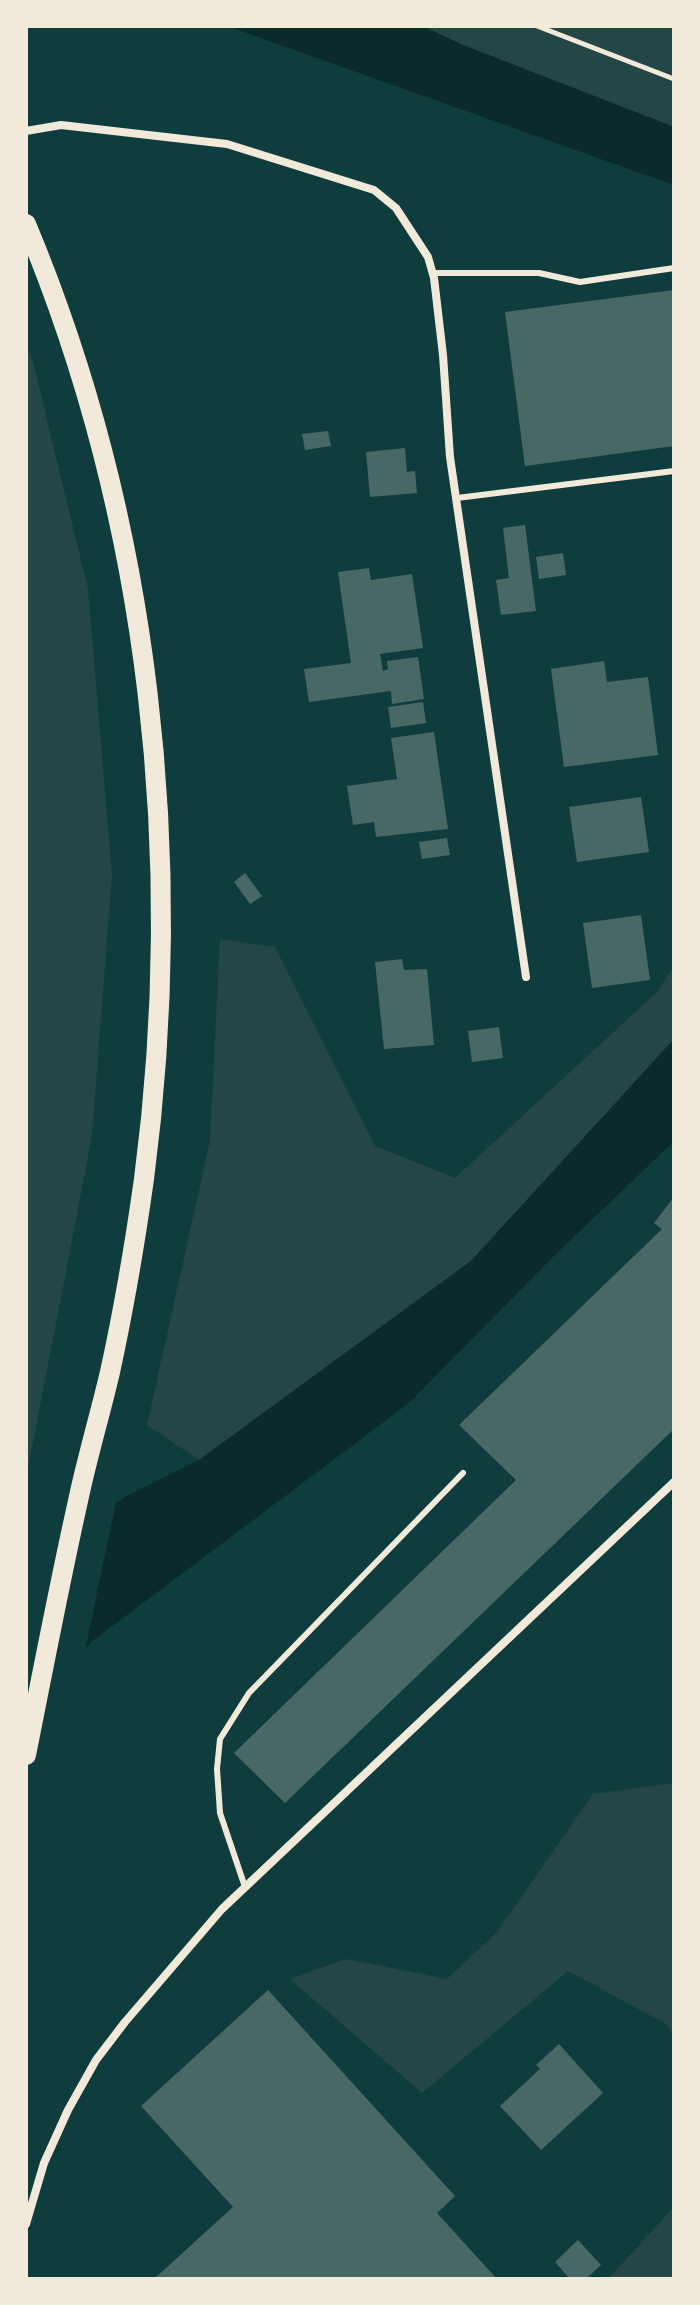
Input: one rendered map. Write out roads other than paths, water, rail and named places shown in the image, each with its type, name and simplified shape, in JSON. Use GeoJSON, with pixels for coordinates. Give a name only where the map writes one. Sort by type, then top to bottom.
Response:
{"type":"FeatureCollection","features":[{"type":"Feature","properties":{"kind":"main road"},"geometry":{"type":"LineString","coordinates":[[26,224],[68,334],[102,446],[146,667],[162,882],[157,1068],[143,1183],[110,1373],[78,1499],[26,1755]]}},
{"type":"Feature","properties":{"kind":"street"},"geometry":{"type":"LineString","coordinates":[[26,131],[61,125],[227,144],[374,190],[396,208],[414,233],[433,273],[457,498],[526,977]]}},
{"type":"Feature","properties":{"kind":"street"},"geometry":{"type":"LineString","coordinates":[[26,2224],[44,2163],[68,2110],[96,2060],[222,1909],[674,1482]]}},
{"type":"Feature","properties":{"kind":"lane"},"geometry":{"type":"LineString","coordinates":[[433,273],[539,273],[580,282],[674,268]]}},
{"type":"Feature","properties":{"kind":"lane"},"geometry":{"type":"LineString","coordinates":[[457,498],[674,471]]}},
{"type":"Feature","properties":{"kind":"lane"},"geometry":{"type":"LineString","coordinates":[[245,1887],[220,1813],[217,1769],[220,1739],[249,1693],[463,1473]]}}]}
